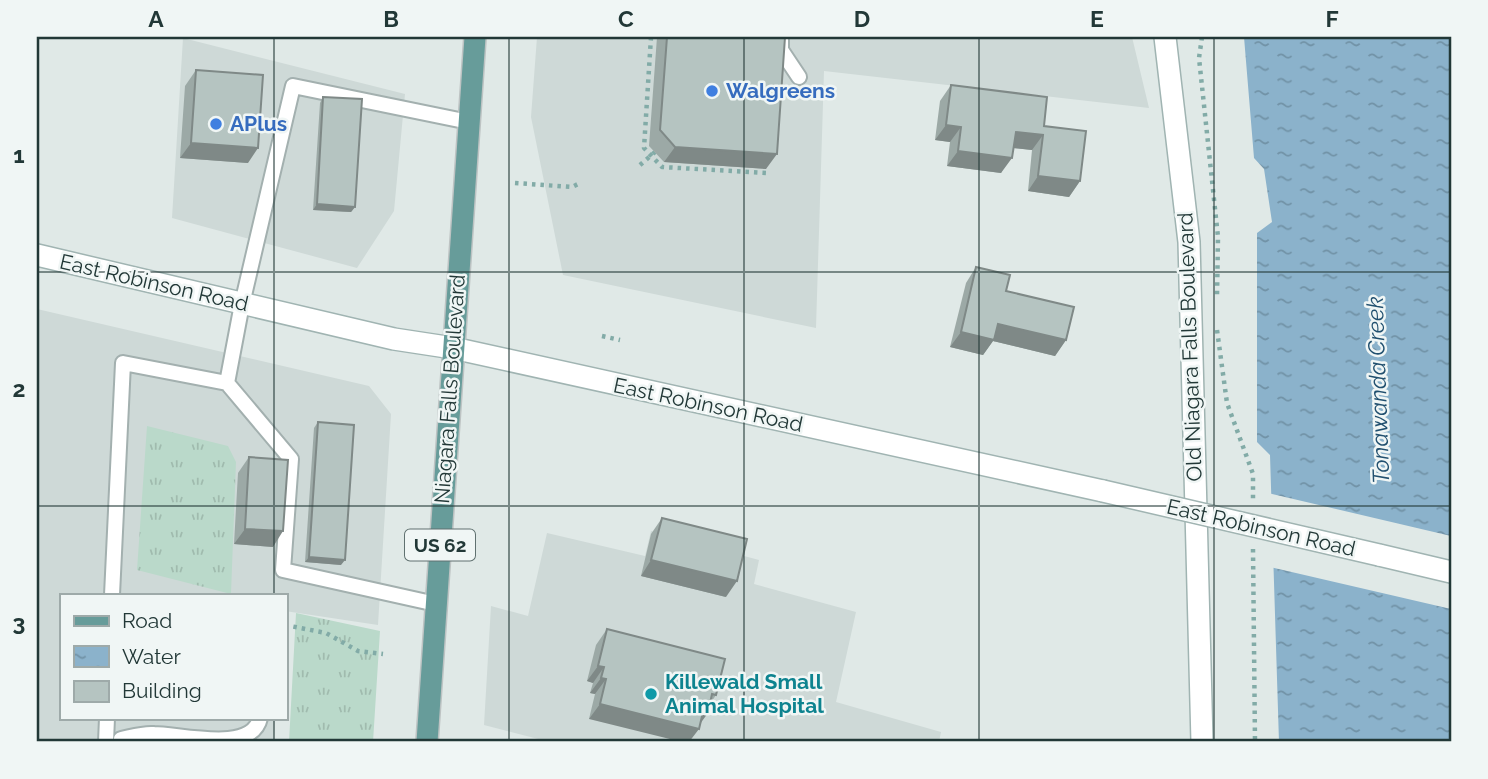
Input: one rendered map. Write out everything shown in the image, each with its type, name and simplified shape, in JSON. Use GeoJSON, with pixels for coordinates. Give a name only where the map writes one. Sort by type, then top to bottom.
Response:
{"type":"FeatureCollection","features":[{"type":"Feature","properties":{"kind":"main road","name":"Niagara Falls Boulevard"},"geometry":{"type":"LineString","coordinates":[[427,742],[475,37]]}},
{"type":"Feature","properties":{"kind":"street","name":"Old Niagara Falls Boulevard"},"geometry":{"type":"LineString","coordinates":[[1165,37],[1189,242],[1202,742]]}},
{"type":"Feature","properties":{"kind":"street","name":"East Robinson Road"},"geometry":{"type":"LineString","coordinates":[[37,255],[394,339],[453,348],[1103,491],[1451,572]]}},
{"type":"Feature","properties":{"kind":"lane"},"geometry":{"type":"LineString","coordinates":[[781,37],[780,50],[800,78]]}},
{"type":"Feature","properties":{"kind":"lane"},"geometry":{"type":"LineString","coordinates":[[227,383],[242,304],[293,86],[469,122]]}},
{"type":"Feature","properties":{"kind":"lane"},"geometry":{"type":"LineString","coordinates":[[112,594],[123,363],[227,383],[291,459],[283,570],[436,604]]}},
{"type":"Feature","properties":{"kind":"lane"},"geometry":{"type":"LineString","coordinates":[[106,742],[107,720]]}},
{"type":"Feature","properties":{"kind":"lane"},"geometry":{"type":"LineString","coordinates":[[121,739],[151,733],[237,739],[248,734],[260,720]]}},
{"type":"Feature","properties":{"kind":"path"},"geometry":{"type":"LineString","coordinates":[[652,37],[644,148],[653,154],[662,167],[766,173]]}},
{"type":"Feature","properties":{"kind":"path"},"geometry":{"type":"LineString","coordinates":[[1202,37],[1199,58],[1218,237],[1216,306]]}},
{"type":"Feature","properties":{"kind":"path"},"geometry":{"type":"LineString","coordinates":[[640,165],[653,154]]}},
{"type":"Feature","properties":{"kind":"path"},"geometry":{"type":"LineString","coordinates":[[515,183],[572,187],[578,184]]}},
{"type":"Feature","properties":{"kind":"path"},"geometry":{"type":"LineString","coordinates":[[1216,320],[1227,403],[1253,474],[1253,515]]}},
{"type":"Feature","properties":{"kind":"path"},"geometry":{"type":"LineString","coordinates":[[602,336],[620,340]]}},
{"type":"Feature","properties":{"kind":"path"},"geometry":{"type":"LineString","coordinates":[[1253,542],[1255,742]]}},
{"type":"Feature","properties":{"kind":"path"},"geometry":{"type":"LineString","coordinates":[[287,625],[326,633],[358,651],[383,654]]}},
{"type":"Feature","properties":{"kind":"shaded area"},"geometry":{"type":"Polygon","coordinates":[[[537,37],[1132,37],[1149,108],[824,71],[816,328],[563,275],[531,117],[537,37]]]}},
{"type":"Feature","properties":{"kind":"shaded area"},"geometry":{"type":"Polygon","coordinates":[[[183,38],[405,94],[394,211],[357,268],[172,218],[183,38]]]}},
{"type":"Feature","properties":{"kind":"shaded area"},"geometry":{"type":"Polygon","coordinates":[[[37,309],[369,386],[391,414],[378,625],[287,611],[287,594],[60,594],[60,720],[275,720],[274,742],[37,742],[37,309]]]}},
{"type":"Feature","properties":{"kind":"shaded area"},"geometry":{"type":"Polygon","coordinates":[[[651,531],[759,560],[754,584],[856,612],[836,702],[941,732],[939,742],[550,742],[484,725],[491,606],[528,616],[547,533],[645,556],[651,531]]]}},
{"type":"Feature","properties":{"kind":"green space"},"geometry":{"type":"Polygon","coordinates":[[[147,426],[228,446],[236,462],[231,594],[137,570],[147,426]]]}},
{"type":"Feature","properties":{"kind":"green space"},"geometry":{"type":"Polygon","coordinates":[[[296,613],[380,631],[373,742],[289,742],[296,613]]]}},
{"type":"Feature","properties":{"kind":"water","name":"Tonawanda Creek"},"geometry":{"type":"Polygon","coordinates":[[[1244,37],[1451,37],[1451,742],[1279,742],[1270,455],[1257,442],[1257,233],[1272,222],[1264,169],[1254,158],[1244,37]]]}},
{"type":"Feature","properties":{"kind":"pier"},"geometry":{"type":"Polygon","coordinates":[[[1268,493],[1451,536],[1451,609],[1270,567],[1268,493]]]}},
{"type":"Feature","properties":{"kind":"building","name":"Walgreens"},"geometry":{"type":"Polygon","coordinates":[[[667,37],[785,37],[777,154],[675,147],[660,130],[667,37]]]}},
{"type":"Feature","properties":{"kind":"building","name":"APlus"},"geometry":{"type":"Polygon","coordinates":[[[196,70],[263,75],[258,148],[191,143],[196,70]]]}},
{"type":"Feature","properties":{"kind":"building"},"geometry":{"type":"Polygon","coordinates":[[[951,85],[1047,97],[1044,126],[1086,131],[1080,181],[1038,176],[1043,135],[1016,132],[1012,158],[958,151],[961,127],[946,125],[951,85]]]}},
{"type":"Feature","properties":{"kind":"building"},"geometry":{"type":"Polygon","coordinates":[[[323,97],[362,99],[355,207],[317,204],[323,97]]]}},
{"type":"Feature","properties":{"kind":"building"},"geometry":{"type":"Polygon","coordinates":[[[976,267],[1010,275],[1006,291],[1074,307],[1066,340],[998,324],[994,340],[961,332],[976,267]]]}},
{"type":"Feature","properties":{"kind":"building"},"geometry":{"type":"Polygon","coordinates":[[[318,422],[354,425],[345,560],[309,557],[318,422]]]}},
{"type":"Feature","properties":{"kind":"building"},"geometry":{"type":"Polygon","coordinates":[[[249,457],[288,460],[283,531],[245,529],[249,457]]]}},
{"type":"Feature","properties":{"kind":"building"},"geometry":{"type":"Polygon","coordinates":[[[662,518],[747,539],[737,581],[651,560],[662,518]]]}},
{"type":"Feature","properties":{"kind":"building","name":"Killewald Small Animal Hospital"},"geometry":{"type":"Polygon","coordinates":[[[607,629],[725,659],[716,695],[712,694],[708,713],[703,712],[699,729],[600,704],[606,679],[601,678],[604,667],[598,666],[607,629]]]}},
{"type":"Feature","properties":{"kind":"place","name":"Walgreens"},"geometry":{"type":"Point","coordinates":[712,91]}},
{"type":"Feature","properties":{"kind":"place","name":"APlus"},"geometry":{"type":"Point","coordinates":[216,124]}},
{"type":"Feature","properties":{"kind":"place","name":"Killewald Small Animal Hospital"},"geometry":{"type":"Point","coordinates":[651,694]}}]}
